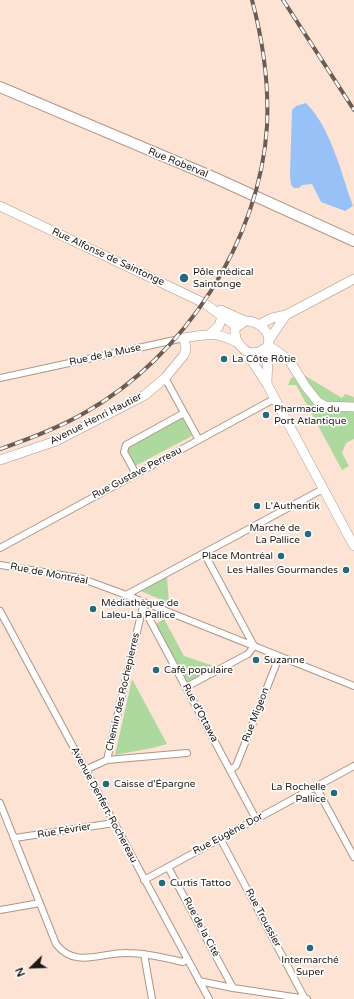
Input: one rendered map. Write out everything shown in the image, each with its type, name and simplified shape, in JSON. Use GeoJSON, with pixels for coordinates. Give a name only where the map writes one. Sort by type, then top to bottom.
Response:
{"type":"FeatureCollection","features":[{"type":"Feature","properties":{"kind":"main road","name":"Rue Roberval"},"geometry":{"type":"LineString","coordinates":[[0,87],[213,177],[354,241]]}},
{"type":"Feature","properties":{"kind":"main road","name":"Rue Alfonse de Saintonge"},"geometry":{"type":"LineString","coordinates":[[0,206],[204,303],[219,313],[235,328]]}},
{"type":"Feature","properties":{"kind":"main road"},"geometry":{"type":"LineString","coordinates":[[259,325],[272,318],[286,315],[354,279]]}},
{"type":"Feature","properties":{"kind":"main road","name":"Rue Alfonse de Saintonge"},"geometry":{"type":"LineString","coordinates":[[219,313],[221,310],[244,321]]}},
{"type":"Feature","properties":{"kind":"main road"},"geometry":{"type":"LineString","coordinates":[[214,331],[219,313]]}},
{"type":"Feature","properties":{"kind":"main road"},"geometry":{"type":"LineString","coordinates":[[267,384],[268,344],[266,330],[252,321],[244,321],[235,328],[237,342],[243,349],[250,353],[259,352],[268,344],[286,315]]}},
{"type":"Feature","properties":{"kind":"main road","name":"Rue de la Muse"},"geometry":{"type":"LineString","coordinates":[[184,338],[235,328]]}},
{"type":"Feature","properties":{"kind":"main road","name":"Rue de la Muse"},"geometry":{"type":"LineString","coordinates":[[214,331],[237,342]]}},
{"type":"Feature","properties":{"kind":"main road","name":"Avenue Henri Hautier"},"geometry":{"type":"LineString","coordinates":[[0,460],[64,437],[145,395],[165,378],[184,355],[186,349],[184,338]]}},
{"type":"Feature","properties":{"kind":"main road"},"geometry":{"type":"LineString","coordinates":[[268,344],[289,360],[306,387],[318,402],[325,406],[354,407]]}},
{"type":"Feature","properties":{"kind":"main road"},"geometry":{"type":"LineString","coordinates":[[250,353],[252,361],[267,384],[354,546]]}},
{"type":"Feature","properties":{"kind":"street","name":"Rue de la Muse"},"geometry":{"type":"LineString","coordinates":[[0,378],[184,338]]}},
{"type":"Feature","properties":{"kind":"street"},"geometry":{"type":"LineString","coordinates":[[165,378],[199,440]]}},
{"type":"Feature","properties":{"kind":"street","name":"Rue Gustave Perreau"},"geometry":{"type":"LineString","coordinates":[[0,548],[274,399]]}},
{"type":"Feature","properties":{"kind":"street"},"geometry":{"type":"LineString","coordinates":[[136,474],[124,452],[126,445],[184,413]]}},
{"type":"Feature","properties":{"kind":"street"},"geometry":{"type":"LineString","coordinates":[[126,595],[323,489]]}},
{"type":"Feature","properties":{"kind":"street"},"geometry":{"type":"LineString","coordinates":[[186,687],[248,654],[254,646],[204,553]]}},
{"type":"Feature","properties":{"kind":"street","name":"Rue de Montréal"},"geometry":{"type":"LineString","coordinates":[[0,565],[80,578],[354,686]]}},
{"type":"Feature","properties":{"kind":"street","name":"Rue d'Ottawa"},"geometry":{"type":"LineString","coordinates":[[143,604],[256,819]]}},
{"type":"Feature","properties":{"kind":"street","name":"Chemin des Rochepierres"},"geometry":{"type":"LineString","coordinates":[[107,760],[143,604]]}},
{"type":"Feature","properties":{"kind":"street","name":"Avenue Denfert-Rochereau"},"geometry":{"type":"LineString","coordinates":[[0,611],[208,999]]}},
{"type":"Feature","properties":{"kind":"street","name":"Rue Migeon"},"geometry":{"type":"LineString","coordinates":[[230,770],[236,766],[279,657]]}},
{"type":"Feature","properties":{"kind":"street"},"geometry":{"type":"LineString","coordinates":[[85,770],[107,760],[187,752]]}},
{"type":"Feature","properties":{"kind":"street","name":"Rue Eugène Dor"},"geometry":{"type":"LineString","coordinates":[[144,880],[354,766]]}},
{"type":"Feature","properties":{"kind":"street"},"geometry":{"type":"LineString","coordinates":[[316,787],[354,857]]}},
{"type":"Feature","properties":{"kind":"street"},"geometry":{"type":"LineString","coordinates":[[0,803],[56,944],[61,951],[70,956],[86,958],[126,953],[144,954],[183,962],[187,959]]}},
{"type":"Feature","properties":{"kind":"street","name":"Rue Février"},"geometry":{"type":"LineString","coordinates":[[15,838],[114,823]]}},
{"type":"Feature","properties":{"kind":"street","name":"Rue Troussier"},"geometry":{"type":"LineString","coordinates":[[220,838],[307,999]]}},
{"type":"Feature","properties":{"kind":"street","name":"Rue de la Cité"},"geometry":{"type":"LineString","coordinates":[[168,867],[233,988]]}},
{"type":"Feature","properties":{"kind":"street"},"geometry":{"type":"LineString","coordinates":[[0,910],[40,902]]}},
{"type":"Feature","properties":{"kind":"street"},"geometry":{"type":"LineString","coordinates":[[144,954],[152,999]]}},
{"type":"Feature","properties":{"kind":"street"},"geometry":{"type":"LineString","coordinates":[[199,981],[233,988],[307,999]]}},
{"type":"Feature","properties":{"kind":"green space"},"geometry":{"type":"Polygon","coordinates":[[[304,375],[342,398],[345,394],[354,397],[354,439],[346,443],[342,453],[349,466],[342,470],[296,385],[288,385],[291,378],[304,375]]]}},
{"type":"Feature","properties":{"kind":"green space"},"geometry":{"type":"Polygon","coordinates":[[[180,418],[183,419],[192,436],[135,466],[127,449],[128,446],[180,418]]]}},
{"type":"Feature","properties":{"kind":"green space"},"geometry":{"type":"Polygon","coordinates":[[[167,577],[169,603],[141,591],[167,577]]]}},
{"type":"Feature","properties":{"kind":"green space"},"geometry":{"type":"Polygon","coordinates":[[[164,619],[184,656],[217,667],[188,683],[156,624],[164,619]]]}},
{"type":"Feature","properties":{"kind":"green space"},"geometry":{"type":"Polygon","coordinates":[[[132,679],[167,744],[115,755],[132,679]]]}},
{"type":"Feature","properties":{"kind":"water"},"geometry":{"type":"Polygon","coordinates":[[[306,103],[315,113],[329,138],[353,206],[345,211],[321,202],[312,184],[302,185],[299,188],[294,188],[291,185],[292,110],[296,106],[306,103]]]}},
{"type":"Feature","properties":{"kind":"railway"},"geometry":{"type":"LineString","coordinates":[[0,449],[55,428],[86,412],[122,388],[155,360],[185,327],[211,291],[233,252],[250,211],[261,169],[267,126],[266,78],[262,47],[252,0]]}},
{"type":"Feature","properties":{"kind":"railway"},"geometry":{"type":"LineString","coordinates":[[283,0],[354,110]]}},
{"type":"Feature","properties":{"kind":"place","name":"Pôle médical Saintonge"},"geometry":{"type":"Point","coordinates":[184,278]}},
{"type":"Feature","properties":{"kind":"place","name":"La Côte Rôtie"},"geometry":{"type":"Point","coordinates":[224,359]}},
{"type":"Feature","properties":{"kind":"place","name":"Pharmacie du Port Atlantique"},"geometry":{"type":"Point","coordinates":[266,415]}},
{"type":"Feature","properties":{"kind":"place","name":"L'Authentik"},"geometry":{"type":"Point","coordinates":[257,506]}},
{"type":"Feature","properties":{"kind":"place","name":"Marché de La Pallice"},"geometry":{"type":"Point","coordinates":[308,534]}},
{"type":"Feature","properties":{"kind":"place","name":"Place Montréal"},"geometry":{"type":"Point","coordinates":[281,556]}},
{"type":"Feature","properties":{"kind":"place","name":"Les Halles Gourmandes"},"geometry":{"type":"Point","coordinates":[346,570]}},
{"type":"Feature","properties":{"kind":"place","name":"Médiathèque de Laleu-La Pallice"},"geometry":{"type":"Point","coordinates":[93,609]}},
{"type":"Feature","properties":{"kind":"place","name":"Suzanne"},"geometry":{"type":"Point","coordinates":[256,660]}},
{"type":"Feature","properties":{"kind":"place","name":"Café populaire"},"geometry":{"type":"Point","coordinates":[156,670]}},
{"type":"Feature","properties":{"kind":"place","name":"Caisse d'Épargne"},"geometry":{"type":"Point","coordinates":[106,784]}},
{"type":"Feature","properties":{"kind":"place","name":"La Rochelle Pallice"},"geometry":{"type":"Point","coordinates":[334,793]}},
{"type":"Feature","properties":{"kind":"place","name":"Curtis Tattoo"},"geometry":{"type":"Point","coordinates":[162,883]}},
{"type":"Feature","properties":{"kind":"place","name":"Intermarché Super"},"geometry":{"type":"Point","coordinates":[310,948]}}]}
